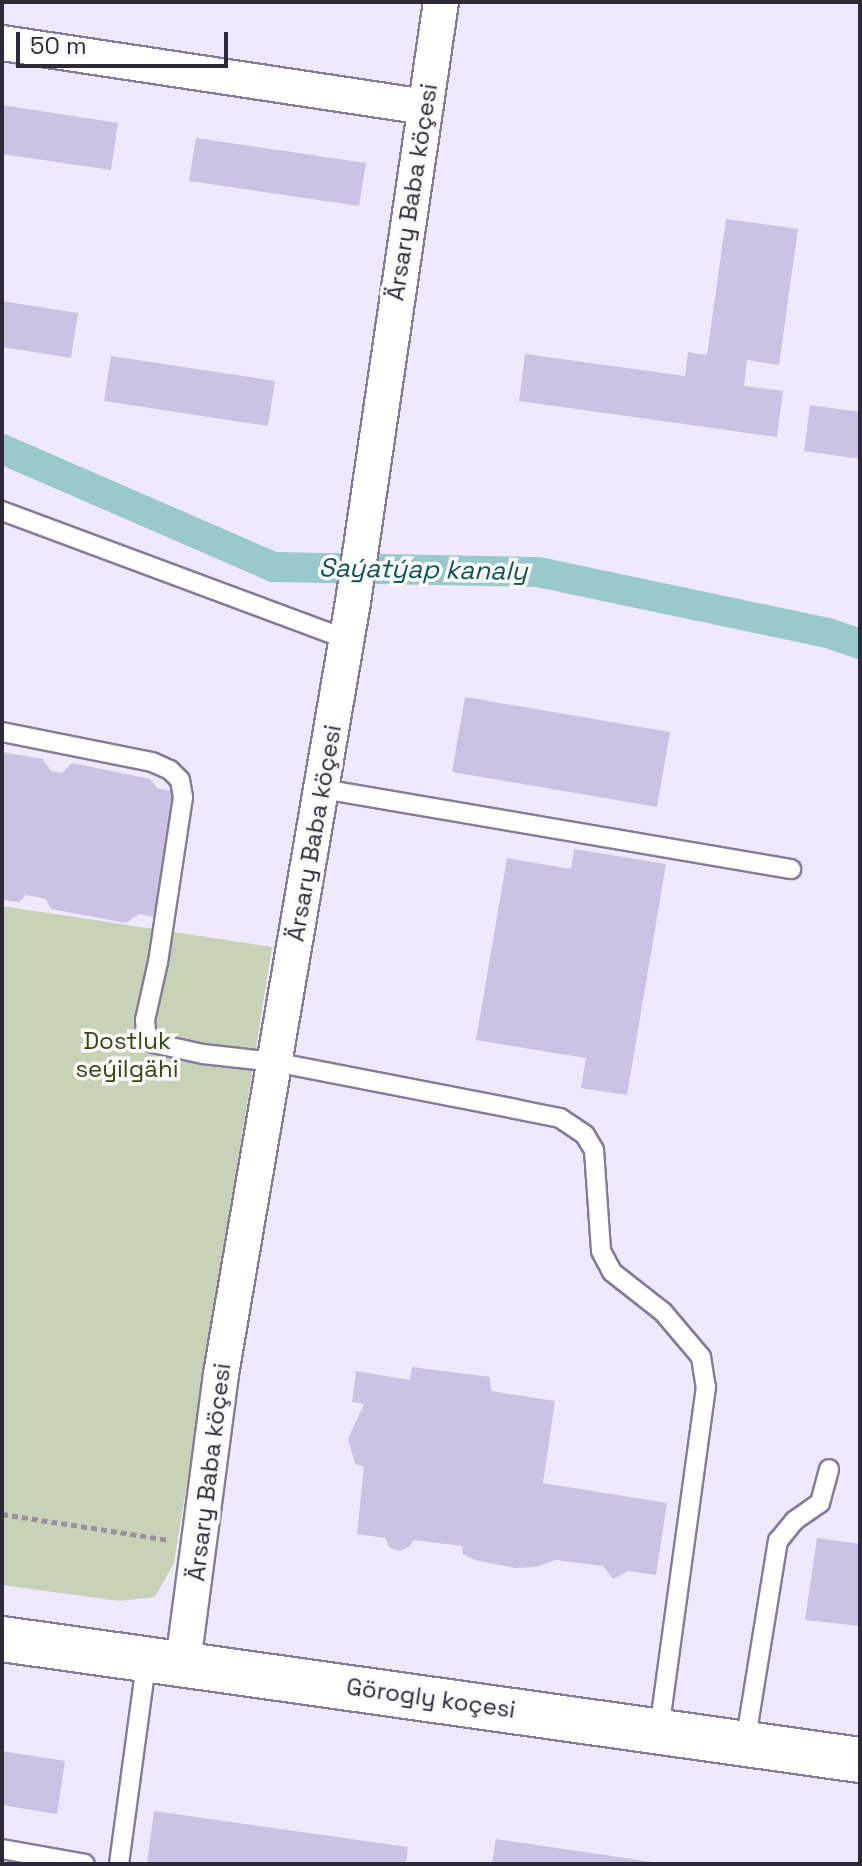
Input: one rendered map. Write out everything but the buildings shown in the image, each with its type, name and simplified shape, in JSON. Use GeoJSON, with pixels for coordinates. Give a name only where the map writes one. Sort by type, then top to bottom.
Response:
{"type":"FeatureCollection","features":[{"type":"Feature","properties":{"kind":"main road","name":"Görogly koçesi"},"geometry":{"type":"LineString","coordinates":[[2,1639],[860,1760]]}},
{"type":"Feature","properties":{"kind":"street","name":"Ärsary Baba köçesi"},"geometry":{"type":"LineString","coordinates":[[165,1660],[201,1545],[221,1374],[353,602],[441,2]]}},
{"type":"Feature","properties":{"kind":"street"},"geometry":{"type":"LineString","coordinates":[[2,43],[425,107]]}},
{"type":"Feature","properties":{"kind":"lane"},"geometry":{"type":"LineString","coordinates":[[2,511],[346,639]]}},
{"type":"Feature","properties":{"kind":"lane"},"geometry":{"type":"LineString","coordinates":[[2,732],[152,762],[176,775],[183,797],[146,1032],[153,1043],[274,1062],[560,1118],[585,1135],[594,1150],[601,1251],[612,1272],[663,1312],[701,1357],[706,1387],[659,1731]]}},
{"type":"Feature","properties":{"kind":"lane"},"geometry":{"type":"LineString","coordinates":[[322,789],[791,869]]}},
{"type":"Feature","properties":{"kind":"lane"},"geometry":{"type":"LineString","coordinates":[[745,1744],[778,1541],[794,1521],[820,1503],[829,1469]]}},
{"type":"Feature","properties":{"kind":"lane"},"geometry":{"type":"LineString","coordinates":[[119,1864],[165,1660]]}},
{"type":"Feature","properties":{"kind":"lane"},"geometry":{"type":"LineString","coordinates":[[2,1849],[85,1864]]}},
{"type":"Feature","properties":{"kind":"path"},"geometry":{"type":"LineString","coordinates":[[2,1514],[201,1545]]}},
{"type":"Feature","properties":{"kind":"green space","name":"Dostluk seýilgähi"},"geometry":{"type":"Polygon","coordinates":[[[2,906],[272,947],[174,1563],[155,1597],[119,1601],[2,1585],[2,906]]]}},
{"type":"Feature","properties":{"kind":"waterway","name":"Saýatýap kanaly"},"geometry":{"type":"LineString","coordinates":[[2,449],[274,567],[538,572],[828,633],[860,644]]}}]}
